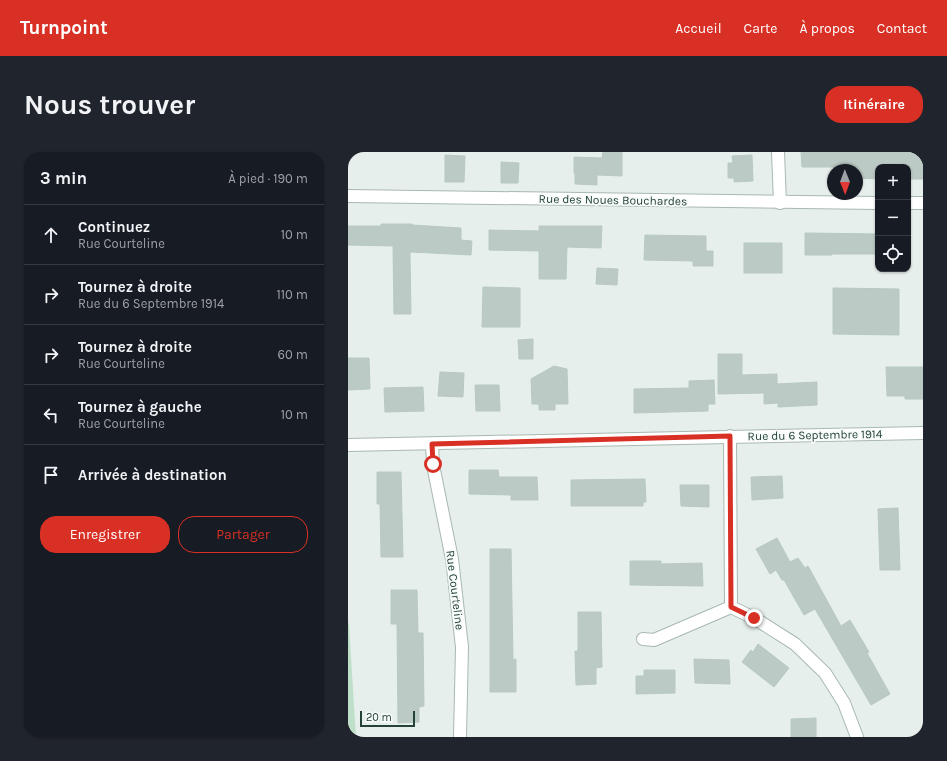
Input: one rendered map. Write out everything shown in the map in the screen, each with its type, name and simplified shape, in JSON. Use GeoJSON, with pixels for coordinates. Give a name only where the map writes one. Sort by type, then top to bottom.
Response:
{"type":"FeatureCollection","features":[{"type":"Feature","properties":{"kind":"street"},"geometry":{"type":"LineString","coordinates":[[778,152],[780,202]]}},
{"type":"Feature","properties":{"kind":"street","name":"Rue des Noues Bouchardes"},"geometry":{"type":"LineString","coordinates":[[348,196],[875,203]]}},
{"type":"Feature","properties":{"kind":"street"},"geometry":{"type":"LineString","coordinates":[[911,203],[923,203]]}},
{"type":"Feature","properties":{"kind":"street","name":"Rue du 6 Septembre 1914"},"geometry":{"type":"LineString","coordinates":[[348,446],[730,436],[923,433]]}},
{"type":"Feature","properties":{"kind":"street"},"geometry":{"type":"LineString","coordinates":[[730,436],[731,607]]}},
{"type":"Feature","properties":{"kind":"street","name":"Rue Courteline"},"geometry":{"type":"LineString","coordinates":[[432,444],[433,464],[452,559],[462,647],[460,737]]}},
{"type":"Feature","properties":{"kind":"street"},"geometry":{"type":"LineString","coordinates":[[644,640],[654,640],[731,607],[754,618],[795,644],[825,673],[844,703],[857,737]]}},
{"type":"Feature","properties":{"kind":"green space"},"geometry":{"type":"Polygon","coordinates":[[[348,620],[349,625],[356,737],[348,737],[348,620]]]}},
{"type":"Feature","properties":{"kind":"building"},"geometry":{"type":"Polygon","coordinates":[[[603,152],[622,152],[622,176],[597,175],[597,185],[575,184],[574,157],[602,158],[603,152]]]}},
{"type":"Feature","properties":{"kind":"building"},"geometry":{"type":"Polygon","coordinates":[[[801,152],[916,152],[916,156],[923,157],[923,179],[911,179],[911,164],[875,164],[875,179],[863,178],[863,164],[827,164],[827,167],[802,167],[801,152]]]}},
{"type":"Feature","properties":{"kind":"building"},"geometry":{"type":"Polygon","coordinates":[[[445,155],[465,156],[464,182],[445,182],[445,155]]]}},
{"type":"Feature","properties":{"kind":"building"},"geometry":{"type":"Polygon","coordinates":[[[752,155],[753,181],[734,182],[734,178],[728,178],[728,163],[733,163],[732,156],[752,155]]]}},
{"type":"Feature","properties":{"kind":"building"},"geometry":{"type":"Polygon","coordinates":[[[501,162],[519,163],[518,183],[501,183],[501,162]]]}},
{"type":"Feature","properties":{"kind":"building"},"geometry":{"type":"Polygon","coordinates":[[[381,224],[412,224],[461,228],[461,240],[472,241],[471,255],[410,252],[411,314],[394,314],[393,246],[348,245],[348,226],[381,226],[381,224]]]}},
{"type":"Feature","properties":{"kind":"building"},"geometry":{"type":"Polygon","coordinates":[[[539,226],[602,226],[601,248],[567,247],[566,279],[539,279],[539,251],[489,250],[489,230],[539,231],[539,226]]]}},
{"type":"Feature","properties":{"kind":"building"},"geometry":{"type":"Polygon","coordinates":[[[805,233],[875,234],[875,254],[805,255],[805,233]]]}},
{"type":"Feature","properties":{"kind":"building"},"geometry":{"type":"Polygon","coordinates":[[[645,235],[706,236],[706,251],[713,251],[713,266],[693,266],[693,261],[644,260],[645,235]]]}},
{"type":"Feature","properties":{"kind":"building"},"geometry":{"type":"Polygon","coordinates":[[[744,243],[782,243],[782,273],[744,273],[744,243]]]}},
{"type":"Feature","properties":{"kind":"building"},"geometry":{"type":"Polygon","coordinates":[[[597,268],[618,269],[617,285],[596,284],[597,268]]]}},
{"type":"Feature","properties":{"kind":"building"},"geometry":{"type":"Polygon","coordinates":[[[483,287],[520,288],[520,327],[482,327],[483,287]]]}},
{"type":"Feature","properties":{"kind":"building"},"geometry":{"type":"Polygon","coordinates":[[[833,288],[899,289],[899,335],[833,334],[833,288]]]}},
{"type":"Feature","properties":{"kind":"building"},"geometry":{"type":"Polygon","coordinates":[[[533,339],[533,359],[519,359],[518,340],[533,339]]]}},
{"type":"Feature","properties":{"kind":"building"},"geometry":{"type":"Polygon","coordinates":[[[718,354],[742,354],[742,375],[777,374],[777,384],[817,382],[817,405],[778,407],[778,403],[764,404],[764,393],[718,394],[718,354]]]}},
{"type":"Feature","properties":{"kind":"building"},"geometry":{"type":"Polygon","coordinates":[[[348,358],[369,358],[370,389],[348,390],[348,358]]]}},
{"type":"Feature","properties":{"kind":"building"},"geometry":{"type":"Polygon","coordinates":[[[554,366],[567,369],[568,404],[555,404],[555,410],[539,410],[539,404],[532,404],[531,379],[554,366]]]}},
{"type":"Feature","properties":{"kind":"building"},"geometry":{"type":"Polygon","coordinates":[[[886,367],[923,367],[923,399],[905,399],[905,396],[887,396],[886,367]]]}},
{"type":"Feature","properties":{"kind":"building"},"geometry":{"type":"Polygon","coordinates":[[[440,372],[464,373],[463,397],[438,396],[440,372]]]}},
{"type":"Feature","properties":{"kind":"building"},"geometry":{"type":"Polygon","coordinates":[[[714,380],[715,404],[708,404],[708,411],[634,413],[634,389],[689,388],[689,381],[714,380]]]}},
{"type":"Feature","properties":{"kind":"building"},"geometry":{"type":"Polygon","coordinates":[[[475,385],[499,385],[500,411],[476,411],[475,385]]]}},
{"type":"Feature","properties":{"kind":"building"},"geometry":{"type":"Polygon","coordinates":[[[423,387],[424,411],[385,412],[384,388],[423,387]]]}},
{"type":"Feature","properties":{"kind":"building"},"geometry":{"type":"Polygon","coordinates":[[[469,470],[498,470],[499,477],[537,477],[538,500],[511,500],[511,495],[469,494],[469,470]]]}},
{"type":"Feature","properties":{"kind":"building"},"geometry":{"type":"Polygon","coordinates":[[[377,472],[401,472],[403,557],[381,557],[380,504],[377,504],[377,472]]]}},
{"type":"Feature","properties":{"kind":"building"},"geometry":{"type":"Polygon","coordinates":[[[782,476],[783,498],[752,500],[751,477],[782,476]]]}},
{"type":"Feature","properties":{"kind":"building"},"geometry":{"type":"Polygon","coordinates":[[[645,479],[646,502],[643,502],[643,506],[571,506],[571,480],[645,479]]]}},
{"type":"Feature","properties":{"kind":"building"},"geometry":{"type":"Polygon","coordinates":[[[680,485],[709,485],[709,507],[681,506],[680,485]]]}},
{"type":"Feature","properties":{"kind":"building"},"geometry":{"type":"Polygon","coordinates":[[[898,508],[900,570],[880,570],[878,509],[898,508]]]}},
{"type":"Feature","properties":{"kind":"building"},"geometry":{"type":"Polygon","coordinates":[[[777,538],[790,562],[798,558],[805,568],[808,566],[841,626],[850,620],[869,652],[867,653],[890,694],[871,705],[815,609],[804,615],[784,580],[782,580],[776,570],[770,574],[756,549],[777,538]]]}},
{"type":"Feature","properties":{"kind":"building"},"geometry":{"type":"Polygon","coordinates":[[[490,549],[511,549],[513,660],[516,659],[516,692],[490,692],[490,549]]]}},
{"type":"Feature","properties":{"kind":"building"},"geometry":{"type":"Polygon","coordinates":[[[630,561],[661,561],[661,564],[702,563],[703,586],[630,585],[630,561]]]}},
{"type":"Feature","properties":{"kind":"building"},"geometry":{"type":"Polygon","coordinates":[[[391,590],[417,590],[418,633],[423,633],[424,706],[419,707],[419,722],[398,723],[397,624],[391,624],[391,590]]]}},
{"type":"Feature","properties":{"kind":"building"},"geometry":{"type":"Polygon","coordinates":[[[578,612],[601,612],[602,667],[596,668],[596,684],[576,685],[575,651],[578,651],[578,612]]]}},
{"type":"Feature","properties":{"kind":"building"},"geometry":{"type":"Polygon","coordinates":[[[758,644],[789,668],[774,687],[742,662],[751,650],[753,652],[758,644]]]}},
{"type":"Feature","properties":{"kind":"building"},"geometry":{"type":"Polygon","coordinates":[[[694,659],[729,660],[730,684],[695,683],[694,659]]]}},
{"type":"Feature","properties":{"kind":"building"},"geometry":{"type":"Polygon","coordinates":[[[644,670],[675,670],[675,693],[636,694],[636,676],[644,676],[644,670]]]}},
{"type":"Feature","properties":{"kind":"building"},"geometry":{"type":"Polygon","coordinates":[[[816,718],[816,737],[791,737],[791,719],[816,718]]]}},
{"type":"Feature","properties":{"kind":"route"},"geometry":{"type":"LineString","coordinates":[[433,464],[432,444],[730,436],[731,607],[754,618]]}}]}
